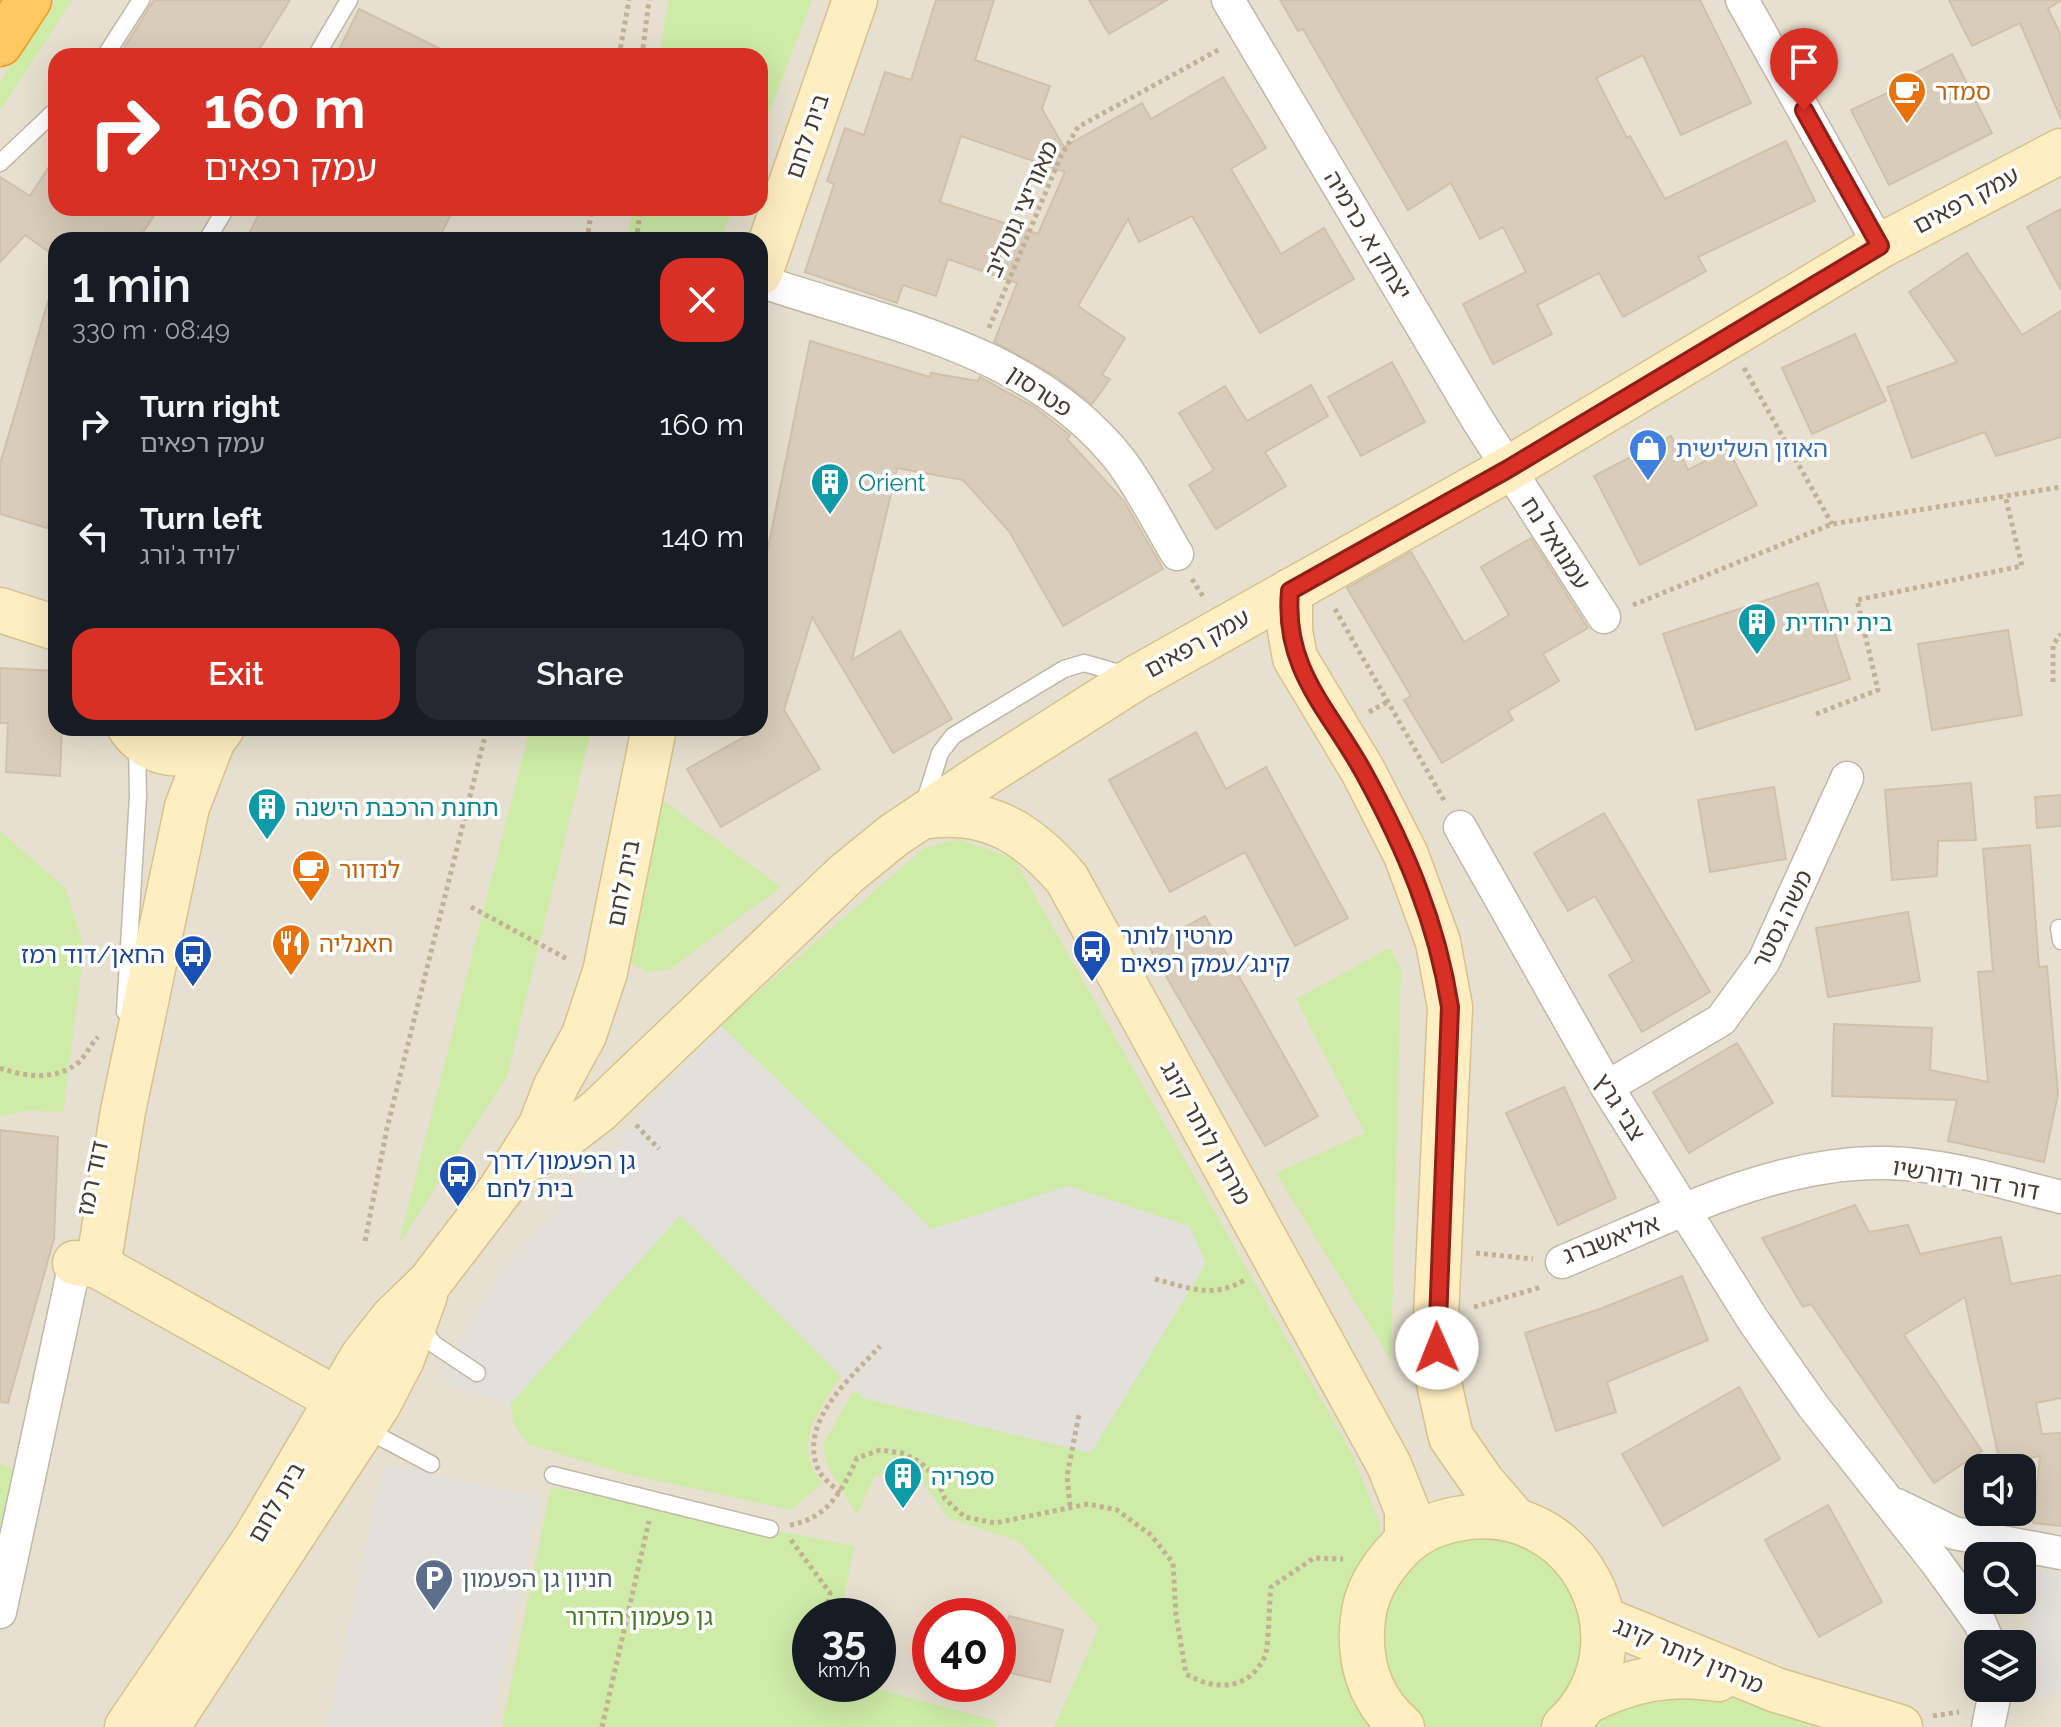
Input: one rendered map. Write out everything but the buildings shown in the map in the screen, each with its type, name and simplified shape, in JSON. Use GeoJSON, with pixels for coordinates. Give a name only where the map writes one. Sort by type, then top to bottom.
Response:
{"type":"FeatureCollection","features":[{"type":"Feature","properties":{"kind":"highway"},"geometry":{"type":"LineString","coordinates":[[0,44],[29,0]]}},
{"type":"Feature","properties":{"kind":"street","name":"בית לחם"},"geometry":{"type":"LineString","coordinates":[[768,250],[855,0]]}},
{"type":"Feature","properties":{"kind":"street","name":"יצחק א. כרמיה"},"geometry":{"type":"LineString","coordinates":[[1228,0],[1508,469]]}},
{"type":"Feature","properties":{"kind":"street"},"geometry":{"type":"LineString","coordinates":[[1742,0],[1880,246]]}},
{"type":"Feature","properties":{"kind":"street","name":"עמק רפאים"},"geometry":{"type":"LineString","coordinates":[[515,1167],[582,1124],[846,874],[921,817],[1136,678],[1223,628],[1290,604],[1880,246],[2061,151]]}},
{"type":"Feature","properties":{"kind":"street","name":"פטרסון"},"geometry":{"type":"LineString","coordinates":[[768,284],[978,353],[1025,377],[1099,436],[1122,462],[1177,554]]}},
{"type":"Feature","properties":{"kind":"street","name":"עמנואל נח"},"geometry":{"type":"LineString","coordinates":[[1508,469],[1604,617]]}},
{"type":"Feature","properties":{"kind":"street"},"geometry":{"type":"LineString","coordinates":[[0,586],[48,600]]}},
{"type":"Feature","properties":{"kind":"street"},"geometry":{"type":"LineString","coordinates":[[1290,604],[1291,640],[1304,678],[1363,771],[1424,899],[1438,942],[1450,1007],[1436,1317],[1442,1410],[1451,1437],[1463,1457],[1515,1520]]}},
{"type":"Feature","properties":{"kind":"street"},"geometry":{"type":"LineString","coordinates":[[0,610],[48,625]]}},
{"type":"Feature","properties":{"kind":"street"},"geometry":{"type":"LineString","coordinates":[[138,736],[151,747],[175,754],[199,749],[215,736]]}},
{"type":"Feature","properties":{"kind":"street","name":"דוד רמז"},"geometry":{"type":"LineString","coordinates":[[0,1612],[84,1258],[123,1111],[187,807],[217,736]]}},
{"type":"Feature","properties":{"kind":"street","name":"בית לחם"},"geometry":{"type":"LineString","coordinates":[[167,1727],[343,1412],[380,1334],[423,1301],[541,1125],[570,1092],[584,1035],[605,972],[652,736]]}},
{"type":"Feature","properties":{"kind":"street","name":"משה גסטר"},"geometry":{"type":"LineString","coordinates":[[1607,1087],[1721,1020],[1764,961],[1847,778]]}},
{"type":"Feature","properties":{"kind":"street","name":"מרתין לותר קינג"},"geometry":{"type":"LineString","coordinates":[[921,817],[961,815],[984,819],[1015,831],[1042,849],[1067,879],[1389,1465],[1407,1510],[1394,1554]]}},
{"type":"Feature","properties":{"kind":"street","name":"צבי גרץ"},"geometry":{"type":"LineString","coordinates":[[1460,827],[1607,1087],[1753,1320],[1813,1406],[1984,1622]]}},
{"type":"Feature","properties":{"kind":"street"},"geometry":{"type":"LineString","coordinates":[[584,1035],[637,1053],[663,1047]]}},
{"type":"Feature","properties":{"kind":"street","name":"דור דור ודורשיו"},"geometry":{"type":"LineString","coordinates":[[1686,1210],[1763,1182],[1853,1164],[1920,1165],[2061,1197]]}},
{"type":"Feature","properties":{"kind":"street","name":"אליאשברג"},"geometry":{"type":"LineString","coordinates":[[1562,1262],[1686,1210]]}},
{"type":"Feature","properties":{"kind":"street"},"geometry":{"type":"LineString","coordinates":[[84,1258],[343,1412]]}},
{"type":"Feature","properties":{"kind":"street","name":"בית לחם"},"geometry":{"type":"LineString","coordinates":[[127,1727],[343,1412]]}},
{"type":"Feature","properties":{"kind":"street"},"geometry":{"type":"LineString","coordinates":[[1886,1498],[1920,1519],[1980,1542]]}},
{"type":"Feature","properties":{"kind":"street"},"geometry":{"type":"LineString","coordinates":[[1402,1727],[1389,1716],[1368,1682],[1360,1643],[1364,1604],[1394,1554],[1440,1522],[1478,1515],[1515,1520],[1541,1531],[1564,1546],[1582,1567],[1595,1592],[1603,1619],[1604,1648],[1598,1675],[1575,1714]]}},
{"type":"Feature","properties":{"kind":"street"},"geometry":{"type":"LineString","coordinates":[[2036,1552],[2061,1553]]}},
{"type":"Feature","properties":{"kind":"street","name":"מרתין לותר קינג"},"geometry":{"type":"LineString","coordinates":[[1603,1619],[1776,1690],[1900,1727]]}},
{"type":"Feature","properties":{"kind":"street","name":"מרתין לותר קינג"},"geometry":{"type":"LineString","coordinates":[[1575,1714],[1624,1684],[1668,1676],[1711,1678],[1776,1690]]}},
{"type":"Feature","properties":{"kind":"street"},"geometry":{"type":"LineString","coordinates":[[1988,1727],[1993,1702]]}},
{"type":"Feature","properties":{"kind":"lane"},"geometry":{"type":"LineString","coordinates":[[110,48],[141,0]]}},
{"type":"Feature","properties":{"kind":"lane"},"geometry":{"type":"LineString","coordinates":[[321,48],[349,0]]}},
{"type":"Feature","properties":{"kind":"lane"},"geometry":{"type":"LineString","coordinates":[[0,163],[48,118]]}},
{"type":"Feature","properties":{"kind":"lane","name":"דוד רמז"},"geometry":{"type":"LineString","coordinates":[[103,1127],[124,1024],[138,796],[134,736]]}},
{"type":"Feature","properties":{"kind":"lane"},"geometry":{"type":"LineString","coordinates":[[423,1301],[435,1345],[477,1373]]}},
{"type":"Feature","properties":{"kind":"lane"},"geometry":{"type":"LineString","coordinates":[[343,1412],[431,1464]]}},
{"type":"Feature","properties":{"kind":"lane"},"geometry":{"type":"LineString","coordinates":[[553,1475],[770,1529]]}},
{"type":"Feature","properties":{"kind":"path"},"geometry":{"type":"LineString","coordinates":[[620,48],[629,0]]}},
{"type":"Feature","properties":{"kind":"path"},"geometry":{"type":"LineString","coordinates":[[643,48],[649,0]]}},
{"type":"Feature","properties":{"kind":"path","name":"מאוריצי גוטליב"},"geometry":{"type":"LineString","coordinates":[[978,353],[1060,158],[1078,127],[1249,34]]}},
{"type":"Feature","properties":{"kind":"path"},"geometry":{"type":"LineString","coordinates":[[1728,339],[1832,524]]}},
{"type":"Feature","properties":{"kind":"path"},"geometry":{"type":"LineString","coordinates":[[1604,617],[1832,524],[2061,487]]}},
{"type":"Feature","properties":{"kind":"path"},"geometry":{"type":"LineString","coordinates":[[1816,714],[1878,690],[1857,600],[2022,566],[2005,495]]}},
{"type":"Feature","properties":{"kind":"path"},"geometry":{"type":"LineString","coordinates":[[1177,554],[1223,628]]}},
{"type":"Feature","properties":{"kind":"path"},"geometry":{"type":"LineString","coordinates":[[1290,604],[1328,598],[1460,827]]}},
{"type":"Feature","properties":{"kind":"path"},"geometry":{"type":"LineString","coordinates":[[2053,682],[2053,645],[2061,634]]}},
{"type":"Feature","properties":{"kind":"path"},"geometry":{"type":"LineString","coordinates":[[365,1241],[387,1128],[485,736]]}},
{"type":"Feature","properties":{"kind":"path"},"geometry":{"type":"LineString","coordinates":[[471,907],[573,962]]}},
{"type":"Feature","properties":{"kind":"path"},"geometry":{"type":"LineString","coordinates":[[0,1068],[18,1075],[61,1072],[79,1062],[107,1029]]}},
{"type":"Feature","properties":{"kind":"path"},"geometry":{"type":"LineString","coordinates":[[633,1122],[659,1149]]}},
{"type":"Feature","properties":{"kind":"path","name":"אליאשברג"},"geometry":{"type":"LineString","coordinates":[[1439,1250],[1562,1262]]}},
{"type":"Feature","properties":{"kind":"path"},"geometry":{"type":"LineString","coordinates":[[1155,1279],[1210,1293]]}},
{"type":"Feature","properties":{"kind":"path"},"geometry":{"type":"LineString","coordinates":[[1480,1305],[1508,1296]]}},
{"type":"Feature","properties":{"kind":"path"},"geometry":{"type":"LineString","coordinates":[[840,1493],[819,1470],[814,1435],[831,1401],[880,1346]]}},
{"type":"Feature","properties":{"kind":"path"},"geometry":{"type":"LineString","coordinates":[[1070,1506],[1067,1476],[1079,1414]]}},
{"type":"Feature","properties":{"kind":"path"},"geometry":{"type":"LineString","coordinates":[[770,1529],[822,1514],[840,1493],[857,1458],[880,1450],[902,1453],[920,1462],[936,1478],[945,1499],[965,1517],[995,1523],[1088,1504],[1117,1510],[1151,1535],[1173,1563],[1180,1655],[1186,1674],[1204,1685],[1224,1688],[1250,1678],[1266,1654],[1271,1587],[1314,1558],[1344,1559],[1394,1554]]}},
{"type":"Feature","properties":{"kind":"path"},"geometry":{"type":"LineString","coordinates":[[602,1727],[654,1498]]}},
{"type":"Feature","properties":{"kind":"path"},"geometry":{"type":"LineString","coordinates":[[770,1529],[787,1535],[830,1593],[829,1598]]}},
{"type":"Feature","properties":{"kind":"shaded area"},"geometry":{"type":"Polygon","coordinates":[[[0,0],[2061,0],[2061,1727],[0,1727],[0,0]]]}},
{"type":"Feature","properties":{"kind":"shaded area"},"geometry":{"type":"Polygon","coordinates":[[[720,1025],[932,1229],[1069,1186],[1189,1226],[1206,1263],[1091,1453],[863,1398],[681,1215],[510,1404],[438,1382],[495,1279],[720,1025]]]}},
{"type":"Feature","properties":{"kind":"shaded area","name":"חניון גן הפעמון"},"geometry":{"type":"Polygon","coordinates":[[[384,1464],[541,1497],[490,1727],[327,1727],[384,1464]]]}},
{"type":"Feature","properties":{"kind":"shaded area"},"geometry":{"type":"Polygon","coordinates":[[[2036,1570],[2061,1573],[2061,1692],[2036,1697],[2036,1630],[2030,1630],[2029,1614],[2036,1614],[2036,1570]]]}},
{"type":"Feature","properties":{"kind":"green space"},"geometry":{"type":"Polygon","coordinates":[[[55,0],[72,0],[0,111],[0,82],[55,0]]]}},
{"type":"Feature","properties":{"kind":"green space"},"geometry":{"type":"Polygon","coordinates":[[[669,0],[812,0],[768,116],[768,48],[660,48],[669,0]]]}},
{"type":"Feature","properties":{"kind":"green space"},"geometry":{"type":"Polygon","coordinates":[[[632,216],[730,216],[724,232],[628,232],[632,216]]]}},
{"type":"Feature","properties":{"kind":"green space"},"geometry":{"type":"Polygon","coordinates":[[[528,736],[590,736],[507,1076],[398,1246],[528,736]]]}},
{"type":"Feature","properties":{"kind":"green space"},"geometry":{"type":"Polygon","coordinates":[[[658,797],[781,887],[670,969],[647,972],[632,964],[624,951],[658,797]]]}},
{"type":"Feature","properties":{"kind":"green space"},"geometry":{"type":"Polygon","coordinates":[[[0,831],[65,888],[84,947],[63,1113],[32,1110],[0,1116],[0,831]]]}},
{"type":"Feature","properties":{"kind":"green space"},"geometry":{"type":"Polygon","coordinates":[[[959,839],[1014,859],[1352,1454],[1380,1524],[1379,1727],[1054,1727],[1099,1627],[1018,1541],[948,1518],[917,1473],[875,1475],[857,1515],[828,1467],[823,1445],[854,1390],[863,1398],[1091,1453],[1069,1186],[932,1229],[720,1025],[924,848],[959,839]]]}},
{"type":"Feature","properties":{"kind":"green space"},"geometry":{"type":"Polygon","coordinates":[[[1390,948],[1401,969],[1391,1360],[1276,1173],[1365,1133],[1296,999],[1390,948]]]}},
{"type":"Feature","properties":{"kind":"green space"},"geometry":{"type":"Polygon","coordinates":[[[680,1215],[841,1376],[817,1415],[808,1442],[813,1469],[822,1483],[791,1510],[623,1473],[528,1444],[514,1424],[510,1404],[680,1215]]]}},
{"type":"Feature","properties":{"kind":"green space"},"geometry":{"type":"Polygon","coordinates":[[[0,1464],[14,1470],[0,1534],[0,1464]]]}},
{"type":"Feature","properties":{"kind":"green space","name":"גן פעמון הדרור"},"geometry":{"type":"Polygon","coordinates":[[[551,1487],[854,1546],[844,1598],[792,1598],[792,1702],[896,1702],[896,1694],[912,1698],[912,1702],[926,1702],[997,1721],[996,1727],[502,1727],[551,1487]]]}},
{"type":"Feature","properties":{"kind":"green space"},"geometry":{"type":"Polygon","coordinates":[[[1514,1524],[1598,1619],[1558,1727],[1408,1727],[1388,1710],[1373,1589],[1419,1537],[1514,1524]]]}},
{"type":"Feature","properties":{"kind":"green space"},"geometry":{"type":"Polygon","coordinates":[[[1721,1695],[1847,1727],[1578,1727],[1622,1699],[1721,1695]]]}},
{"type":"Feature","properties":{"kind":"place","name":"סמדר"},"geometry":{"type":"Point","coordinates":[1907,125]}},
{"type":"Feature","properties":{"kind":"place","name":"האוזן השלישית"},"geometry":{"type":"Point","coordinates":[1648,482]}},
{"type":"Feature","properties":{"kind":"place","name":"Orient"},"geometry":{"type":"Point","coordinates":[830,516]}},
{"type":"Feature","properties":{"kind":"place","name":"בית יהודית"},"geometry":{"type":"Point","coordinates":[1757,656]}},
{"type":"Feature","properties":{"kind":"place","name":"תחנת הרכבת הישנה"},"geometry":{"type":"Point","coordinates":[267,841]}},
{"type":"Feature","properties":{"kind":"place","name":"לנדוור"},"geometry":{"type":"Point","coordinates":[311,903]}},
{"type":"Feature","properties":{"kind":"place","name":"חאנליה"},"geometry":{"type":"Point","coordinates":[291,977]}},
{"type":"Feature","properties":{"kind":"place","name":"מרטין לותר קינג/עמק רפאים"},"geometry":{"type":"Point","coordinates":[1092,983]}},
{"type":"Feature","properties":{"kind":"place","name":"החאן/דוד רמז"},"geometry":{"type":"Point","coordinates":[193,988]}},
{"type":"Feature","properties":{"kind":"place","name":"גן הפעמון/דרך בית לחם"},"geometry":{"type":"Point","coordinates":[458,1208]}},
{"type":"Feature","properties":{"kind":"place","name":"ספריה"},"geometry":{"type":"Point","coordinates":[903,1510]}},
{"type":"Feature","properties":{"kind":"place","name":"חניון גן הפעמון"},"geometry":{"type":"Point","coordinates":[434,1612]}},
{"type":"Feature","properties":{"kind":"route"},"geometry":{"type":"LineString","coordinates":[[1437,1348],[1450,1007],[1442,959],[1424,899],[1406,855],[1363,771],[1304,678],[1295,658],[1290,631],[1290,591],[1508,469],[1880,246],[1804,110]]}}]}
